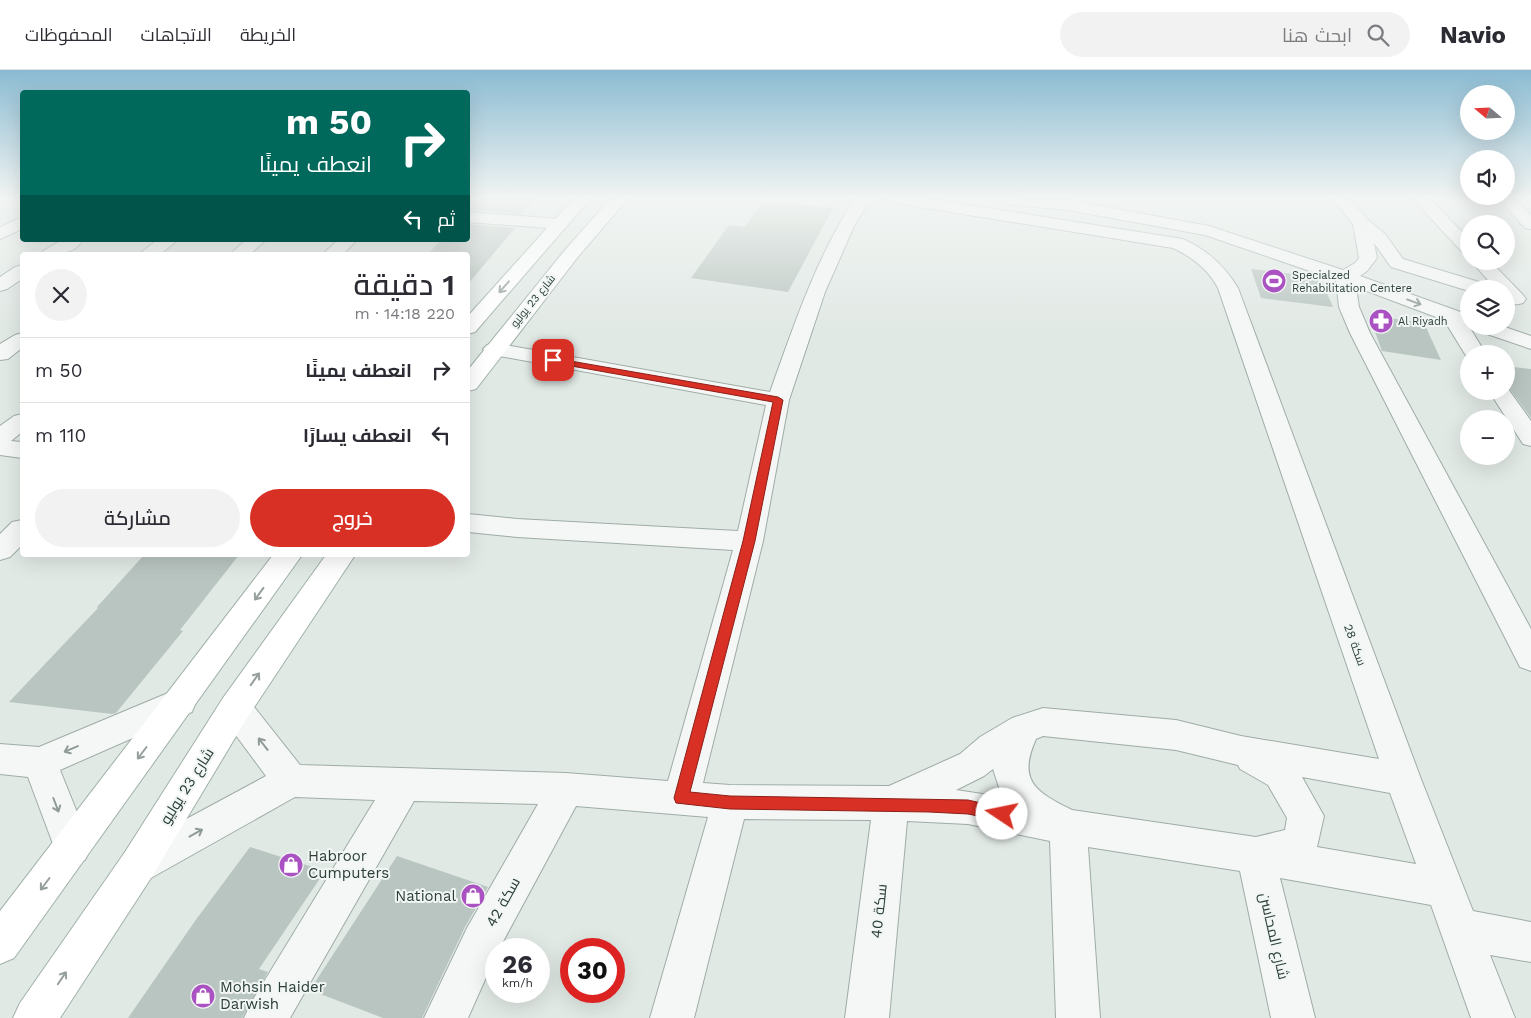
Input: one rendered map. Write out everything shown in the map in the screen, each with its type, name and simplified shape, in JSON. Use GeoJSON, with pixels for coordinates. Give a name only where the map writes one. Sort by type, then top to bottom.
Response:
{"type":"FeatureCollection","features":[{"type":"Feature","properties":{"kind":"main road"},"geometry":{"type":"LineString","coordinates":[[470,324],[476,313],[542,242]]}},
{"type":"Feature","properties":{"kind":"main road","name":"شارع 23 يوليو"},"geometry":{"type":"LineString","coordinates":[[470,381],[581,242]]}},
{"type":"Feature","properties":{"kind":"main road"},"geometry":{"type":"LineString","coordinates":[[0,944],[287,557]]}},
{"type":"Feature","properties":{"kind":"main road","name":"شارع 23 يوليو"},"geometry":{"type":"LineString","coordinates":[[35,1018],[138,865],[235,708],[340,557]]}},
{"type":"Feature","properties":{"kind":"street"},"geometry":{"type":"LineString","coordinates":[[54,252],[70,242]]}},
{"type":"Feature","properties":{"kind":"street"},"geometry":{"type":"LineString","coordinates":[[151,252],[166,242]]}},
{"type":"Feature","properties":{"kind":"street"},"geometry":{"type":"LineString","coordinates":[[242,252],[254,242]]}},
{"type":"Feature","properties":{"kind":"street"},"geometry":{"type":"LineString","coordinates":[[334,252],[345,242]]}},
{"type":"Feature","properties":{"kind":"street"},"geometry":{"type":"LineString","coordinates":[[681,798],[749,541],[778,400],[816,292],[839,242]]}},
{"type":"Feature","properties":{"kind":"street","name":"سكة 28"},"geometry":{"type":"LineString","coordinates":[[1167,242],[1191,249],[1220,272],[1231,297],[1403,779],[1492,1018]]}},
{"type":"Feature","properties":{"kind":"street"},"geometry":{"type":"LineString","coordinates":[[1249,242],[1353,272]]}},
{"type":"Feature","properties":{"kind":"street"},"geometry":{"type":"LineString","coordinates":[[1275,242],[1457,312],[1472,345]]}},
{"type":"Feature","properties":{"kind":"street"},"geometry":{"type":"LineString","coordinates":[[1365,242],[1368,258],[1353,272],[1350,307],[1360,333],[1531,658]]}},
{"type":"Feature","properties":{"kind":"street"},"geometry":{"type":"LineString","coordinates":[[1382,242],[1397,263],[1460,282]]}},
{"type":"Feature","properties":{"kind":"street"},"geometry":{"type":"LineString","coordinates":[[1488,270],[1496,280]]}},
{"type":"Feature","properties":{"kind":"street"},"geometry":{"type":"LineString","coordinates":[[0,286],[20,272]]}},
{"type":"Feature","properties":{"kind":"street"},"geometry":{"type":"LineString","coordinates":[[0,286],[20,288]]}},
{"type":"Feature","properties":{"kind":"street"},"geometry":{"type":"LineString","coordinates":[[1515,303],[1531,324]]}},
{"type":"Feature","properties":{"kind":"street"},"geometry":{"type":"LineString","coordinates":[[1508,335],[1531,343]]}},
{"type":"Feature","properties":{"kind":"street"},"geometry":{"type":"LineString","coordinates":[[0,354],[20,340]]}},
{"type":"Feature","properties":{"kind":"street"},"geometry":{"type":"LineString","coordinates":[[494,349],[778,400]]}},
{"type":"Feature","properties":{"kind":"street"},"geometry":{"type":"LineString","coordinates":[[1506,400],[1531,439]]}},
{"type":"Feature","properties":{"kind":"street"},"geometry":{"type":"LineString","coordinates":[[0,438],[20,423]]}},
{"type":"Feature","properties":{"kind":"street"},"geometry":{"type":"LineString","coordinates":[[0,448],[20,450]]}},
{"type":"Feature","properties":{"kind":"street"},"geometry":{"type":"LineString","coordinates":[[470,522],[517,528],[749,541]]}},
{"type":"Feature","properties":{"kind":"street"},"geometry":{"type":"LineString","coordinates":[[0,550],[20,531]]}},
{"type":"Feature","properties":{"kind":"street"},"geometry":{"type":"LineString","coordinates":[[0,759],[40,763],[180,702]]}},
{"type":"Feature","properties":{"kind":"street"},"geometry":{"type":"LineString","coordinates":[[235,708],[292,781]]}},
{"type":"Feature","properties":{"kind":"street"},"geometry":{"type":"LineString","coordinates":[[891,804],[972,766],[992,748],[1024,728],[1043,722],[1176,735],[1241,751],[1403,779]]}},
{"type":"Feature","properties":{"kind":"street"},"geometry":{"type":"LineString","coordinates":[[1024,728],[1013,752],[1010,770],[1018,790],[1032,808],[1068,827]]}},
{"type":"Feature","properties":{"kind":"street"},"geometry":{"type":"LineString","coordinates":[[1241,751],[1280,774],[1306,816],[1300,844],[1256,855]]}},
{"type":"Feature","properties":{"kind":"street"},"geometry":{"type":"LineString","coordinates":[[40,763],[72,847]]}},
{"type":"Feature","properties":{"kind":"street"},"geometry":{"type":"LineString","coordinates":[[138,865],[292,781],[566,789],[730,802],[968,807],[1068,827],[1256,855],[1443,888]]}},
{"type":"Feature","properties":{"kind":"street"},"geometry":{"type":"LineString","coordinates":[[266,1018],[404,784]]}},
{"type":"Feature","properties":{"kind":"street","name":"سكة 42"},"geometry":{"type":"LineString","coordinates":[[446,1018],[481,942],[566,789]]}},
{"type":"Feature","properties":{"kind":"street"},"geometry":{"type":"LineString","coordinates":[[672,1018],[730,802]]}},
{"type":"Feature","properties":{"kind":"street","name":"سكة 40"},"geometry":{"type":"LineString","coordinates":[[867,1018],[891,804]]}},
{"type":"Feature","properties":{"kind":"street"},"geometry":{"type":"LineString","coordinates":[[1068,827],[1078,1018]]}},
{"type":"Feature","properties":{"kind":"street","name":"شارع المحاسن"},"geometry":{"type":"LineString","coordinates":[[1256,855],[1293,1018]]}},
{"type":"Feature","properties":{"kind":"street"},"geometry":{"type":"LineString","coordinates":[[1459,929],[1531,942]]}},
{"type":"Feature","properties":{"kind":"building"},"geometry":{"type":"Polygon","coordinates":[[[439,242],[503,242],[470,282],[470,252],[430,252],[439,242]]]}},
{"type":"Feature","properties":{"kind":"building"},"geometry":{"type":"Polygon","coordinates":[[[717,242],[815,242],[788,292],[691,278],[717,242]]]}},
{"type":"Feature","properties":{"kind":"building"},"geometry":{"type":"Polygon","coordinates":[[[1251,269],[1320,277],[1333,307],[1261,298],[1251,269]]]}},
{"type":"Feature","properties":{"kind":"building"},"geometry":{"type":"Polygon","coordinates":[[[1369,315],[1424,323],[1441,360],[1382,351],[1369,315]]]}},
{"type":"Feature","properties":{"kind":"building"},"geometry":{"type":"Polygon","coordinates":[[[1515,367],[1531,369],[1531,418],[1515,396],[1515,367]]]}},
{"type":"Feature","properties":{"kind":"building"},"geometry":{"type":"Polygon","coordinates":[[[142,557],[237,557],[180,630],[183,631],[116,713],[9,702],[142,557]]]}},
{"type":"Feature","properties":{"kind":"building"},"geometry":{"type":"Polygon","coordinates":[[[250,847],[325,871],[259,969],[268,972],[242,1018],[128,1018],[195,921],[250,847]]]}},
{"type":"Feature","properties":{"kind":"building"},"geometry":{"type":"Polygon","coordinates":[[[397,856],[488,887],[465,927],[422,1018],[383,1018],[310,990],[397,856]]]}},
{"type":"Feature","properties":{"kind":"place","name":"Specialzed Rehabilitation Centere"},"geometry":{"type":"Point","coordinates":[1274,281]}},
{"type":"Feature","properties":{"kind":"place","name":"Al Riyadh"},"geometry":{"type":"Point","coordinates":[1381,321]}},
{"type":"Feature","properties":{"kind":"place","name":"Habroor Cumputers"},"geometry":{"type":"Point","coordinates":[291,865]}},
{"type":"Feature","properties":{"kind":"place","name":"National"},"geometry":{"type":"Point","coordinates":[473,896]}},
{"type":"Feature","properties":{"kind":"place","name":"Mohsin Haider Darwish"},"geometry":{"type":"Point","coordinates":[203,996]}},
{"type":"Feature","properties":{"kind":"route"},"geometry":{"type":"LineString","coordinates":[[553,360],[778,400],[749,541],[681,798],[730,802],[929,805],[968,807],[1002,814]]}}]}
